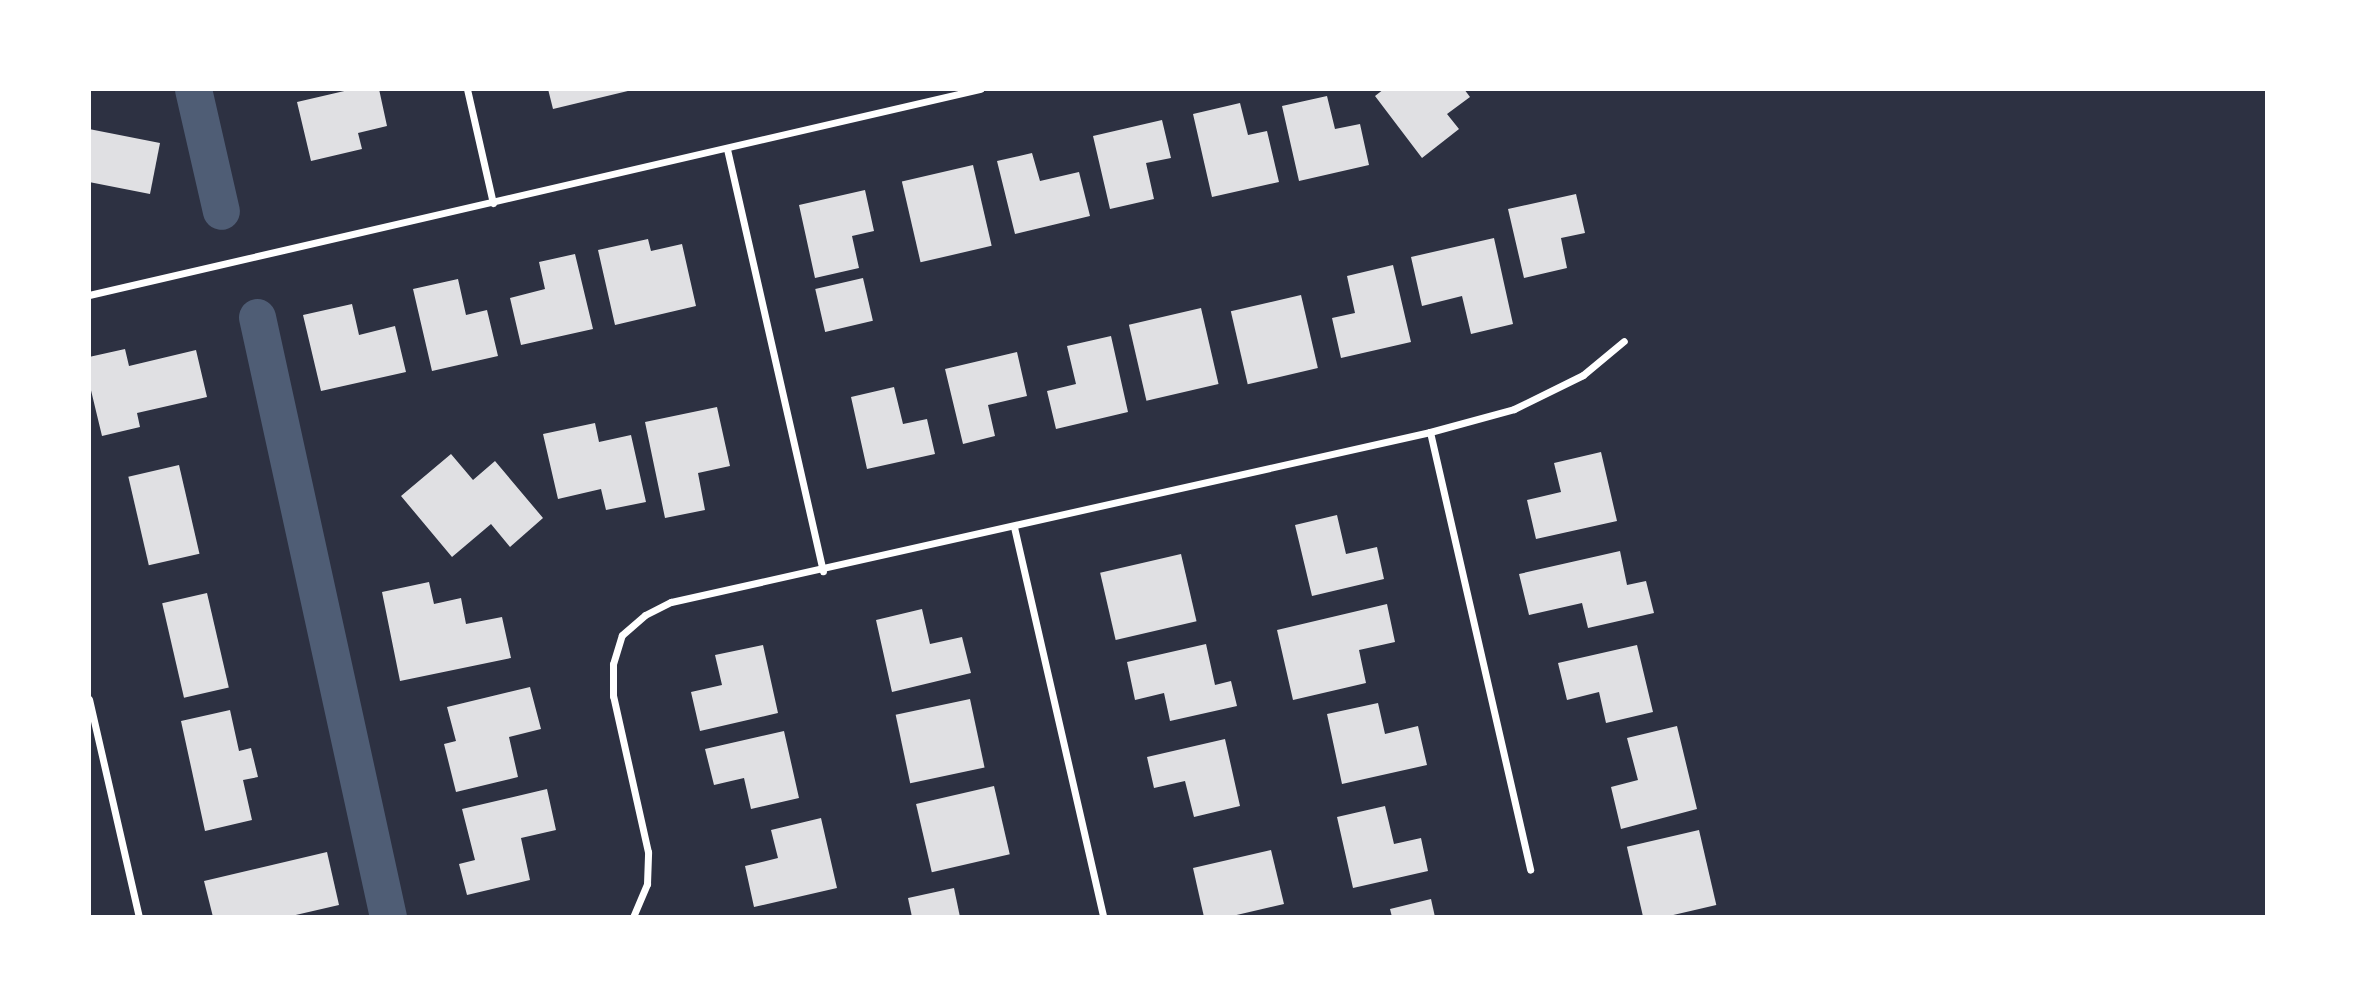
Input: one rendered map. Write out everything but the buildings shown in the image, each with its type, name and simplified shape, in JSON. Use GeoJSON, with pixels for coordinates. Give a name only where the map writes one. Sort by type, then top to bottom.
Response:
{"type":"FeatureCollection","features":[{"type":"Feature","properties":{"kind":"street"},"geometry":{"type":"LineString","coordinates":[[467,89],[493,203]]}},
{"type":"Feature","properties":{"kind":"street"},"geometry":{"type":"LineString","coordinates":[[89,295],[980,89]]}},
{"type":"Feature","properties":{"kind":"street"},"geometry":{"type":"LineString","coordinates":[[727,149],[823,571]]}},
{"type":"Feature","properties":{"kind":"street"},"geometry":{"type":"LineString","coordinates":[[636,915],[647,884],[648,852],[613,696],[613,664],[622,635],[645,615],[671,602],[823,571],[1430,432],[1514,410],[1583,375],[1625,341]]}},
{"type":"Feature","properties":{"kind":"street"},"geometry":{"type":"LineString","coordinates":[[1430,432],[1530,870]]}},
{"type":"Feature","properties":{"kind":"street"},"geometry":{"type":"LineString","coordinates":[[1014,527],[1103,917]]}},
{"type":"Feature","properties":{"kind":"street"},"geometry":{"type":"LineString","coordinates":[[89,699],[139,917]]}},
{"type":"Feature","properties":{"kind":"waterway"},"geometry":{"type":"LineString","coordinates":[[193,89],[221,211]]}},
{"type":"Feature","properties":{"kind":"waterway"},"geometry":{"type":"LineString","coordinates":[[257,317],[388,917]]}}]}
